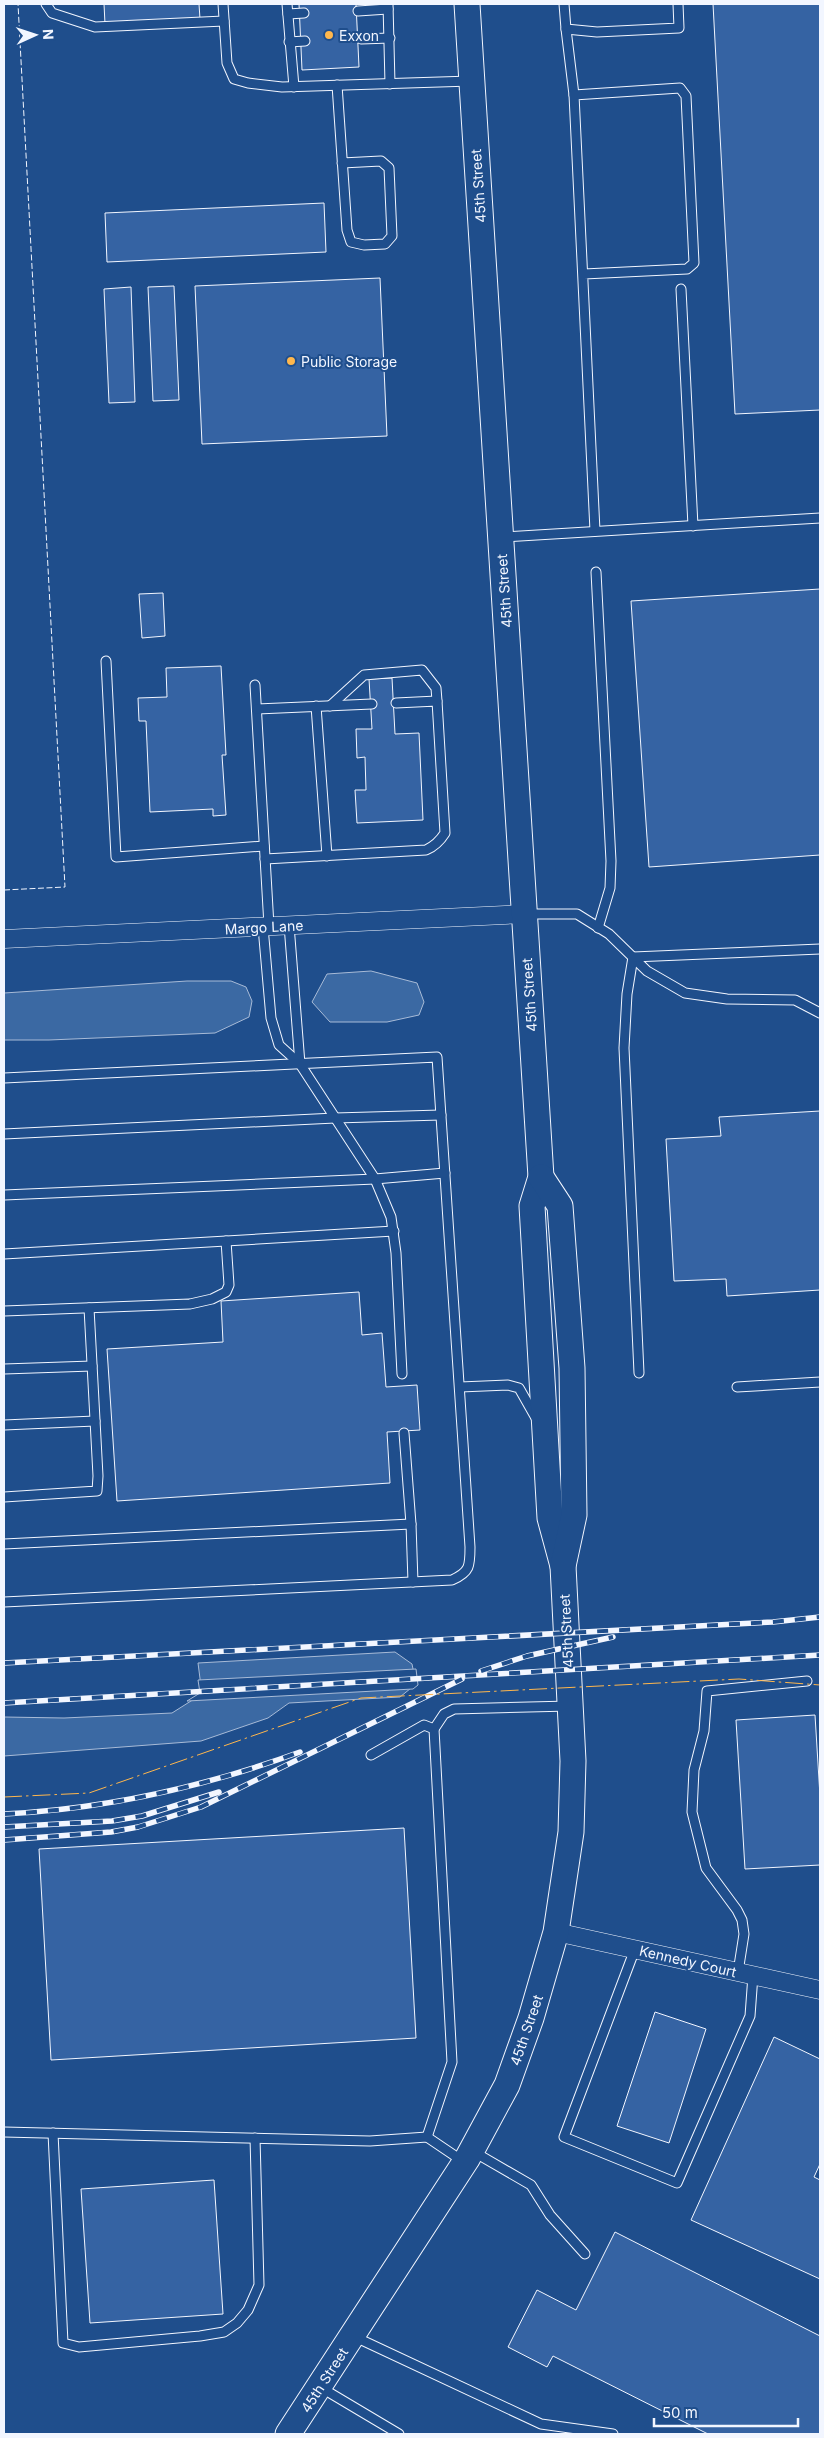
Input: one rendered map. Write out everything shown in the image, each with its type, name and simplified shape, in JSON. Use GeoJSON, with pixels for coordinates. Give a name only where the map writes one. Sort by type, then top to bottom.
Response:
{"type":"FeatureCollection","features":[{"type":"Feature","properties":{"kind":"main road","name":"45th Street"},"geometry":{"type":"LineString","coordinates":[[288,2434],[468,2156],[507,2085],[532,2018],[556,1932],[570,1832],[573,1761],[563,1566],[550,1518],[545,1438],[532,1206],[541,1177],[467,4]]}},
{"type":"Feature","properties":{"kind":"main road","name":"45th Street"},"geometry":{"type":"LineString","coordinates":[[541,1177],[560,1206],[572,1368],[574,1515],[563,1566]]}},
{"type":"Feature","properties":{"kind":"street","name":"Margo Lane"},"geometry":{"type":"LineString","coordinates":[[4,939],[524,914]]}},
{"type":"Feature","properties":{"kind":"street","name":"Kennedy Court"},"geometry":{"type":"LineString","coordinates":[[556,1932],[820,1990]]}},
{"type":"Feature","properties":{"kind":"lane"},"geometry":{"type":"LineString","coordinates":[[46,4],[52,13],[95,27],[224,21]]}},
{"type":"Feature","properties":{"kind":"lane"},"geometry":{"type":"LineString","coordinates":[[223,4],[227,63],[234,79],[248,83],[294,87],[472,81]]}},
{"type":"Feature","properties":{"kind":"lane"},"geometry":{"type":"LineString","coordinates":[[287,4],[294,87]]}},
{"type":"Feature","properties":{"kind":"lane"},"geometry":{"type":"LineString","coordinates":[[564,4],[574,94],[596,531]]}},
{"type":"Feature","properties":{"kind":"lane"},"geometry":{"type":"LineString","coordinates":[[566,29],[597,32],[679,28],[678,4]]}},
{"type":"Feature","properties":{"kind":"lane"},"geometry":{"type":"LineString","coordinates":[[358,10],[388,6],[390,84]]}},
{"type":"Feature","properties":{"kind":"lane"},"geometry":{"type":"LineString","coordinates":[[288,14],[304,13]]}},
{"type":"Feature","properties":{"kind":"lane"},"geometry":{"type":"LineString","coordinates":[[361,39],[390,38]]}},
{"type":"Feature","properties":{"kind":"lane"},"geometry":{"type":"LineString","coordinates":[[289,42],[306,41]]}},
{"type":"Feature","properties":{"kind":"lane"},"geometry":{"type":"LineString","coordinates":[[337,86],[342,163],[347,230],[351,242],[364,245],[386,244],[392,236],[389,168],[381,161],[342,163]]}},
{"type":"Feature","properties":{"kind":"lane"},"geometry":{"type":"LineString","coordinates":[[574,94],[680,88],[686,96],[694,263],[687,269],[584,274]]}},
{"type":"Feature","properties":{"kind":"lane"},"geometry":{"type":"LineString","coordinates":[[681,289],[693,526]]}},
{"type":"Feature","properties":{"kind":"lane"},"geometry":{"type":"LineString","coordinates":[[500,537],[820,518]]}},
{"type":"Feature","properties":{"kind":"lane"},"geometry":{"type":"LineString","coordinates":[[596,572],[611,861],[610,888],[598,928]]}},
{"type":"Feature","properties":{"kind":"lane"},"geometry":{"type":"LineString","coordinates":[[106,661],[116,857],[264,846]]}},
{"type":"Feature","properties":{"kind":"lane"},"geometry":{"type":"LineString","coordinates":[[265,859],[426,850],[435,846],[445,833],[436,688],[422,670],[364,675],[330,706]]}},
{"type":"Feature","properties":{"kind":"lane"},"geometry":{"type":"LineString","coordinates":[[255,685],[265,859],[266,926],[271,1018],[279,1045],[300,1064],[375,1179],[392,1217],[402,1374]]}},
{"type":"Feature","properties":{"kind":"lane"},"geometry":{"type":"LineString","coordinates":[[396,703],[437,701]]}},
{"type":"Feature","properties":{"kind":"lane"},"geometry":{"type":"LineString","coordinates":[[257,709],[372,704]]}},
{"type":"Feature","properties":{"kind":"lane"},"geometry":{"type":"LineString","coordinates":[[316,706],[327,856]]}},
{"type":"Feature","properties":{"kind":"lane"},"geometry":{"type":"LineString","coordinates":[[524,914],[577,914],[598,928],[647,971],[684,993],[727,1000],[795,1000],[820,1013]]}},
{"type":"Feature","properties":{"kind":"lane"},"geometry":{"type":"LineString","coordinates":[[289,925],[300,1064]]}},
{"type":"Feature","properties":{"kind":"lane"},"geometry":{"type":"LineString","coordinates":[[633,957],[820,949]]}},
{"type":"Feature","properties":{"kind":"lane"},"geometry":{"type":"LineString","coordinates":[[633,957],[627,994],[624,1048],[639,1374]]}},
{"type":"Feature","properties":{"kind":"lane"},"geometry":{"type":"LineString","coordinates":[[4,1078],[437,1057],[460,1387],[470,1564],[464,1574],[452,1580],[4,1602]]}},
{"type":"Feature","properties":{"kind":"lane"},"geometry":{"type":"LineString","coordinates":[[4,1134],[335,1118],[441,1115]]}},
{"type":"Feature","properties":{"kind":"lane"},"geometry":{"type":"LineString","coordinates":[[4,1195],[375,1179],[445,1173]]}},
{"type":"Feature","properties":{"kind":"lane"},"geometry":{"type":"LineString","coordinates":[[4,1254],[394,1231]]}},
{"type":"Feature","properties":{"kind":"lane"},"geometry":{"type":"LineString","coordinates":[[4,1312],[190,1304],[212,1299],[226,1292],[229,1285],[226,1241]]}},
{"type":"Feature","properties":{"kind":"lane"},"geometry":{"type":"LineString","coordinates":[[4,1497],[97,1491],[98,1476],[89,1308]]}},
{"type":"Feature","properties":{"kind":"lane"},"geometry":{"type":"LineString","coordinates":[[4,1370],[92,1366]]}},
{"type":"Feature","properties":{"kind":"lane"},"geometry":{"type":"LineString","coordinates":[[737,1387],[820,1382]]}},
{"type":"Feature","properties":{"kind":"lane"},"geometry":{"type":"LineString","coordinates":[[460,1387],[508,1385],[519,1388],[528,1400],[545,1438]]}},
{"type":"Feature","properties":{"kind":"lane"},"geometry":{"type":"LineString","coordinates":[[4,1425],[95,1421]]}},
{"type":"Feature","properties":{"kind":"lane"},"geometry":{"type":"LineString","coordinates":[[404,1433],[412,1524],[412,1582]]}},
{"type":"Feature","properties":{"kind":"lane"},"geometry":{"type":"LineString","coordinates":[[4,1544],[412,1524]]}},
{"type":"Feature","properties":{"kind":"lane"},"geometry":{"type":"LineString","coordinates":[[635,1949],[564,2137],[677,2183],[750,2016],[742,1920],[737,1910],[706,1868],[692,1812],[694,1770],[704,1732],[707,1691],[807,1681]]}},
{"type":"Feature","properties":{"kind":"lane"},"geometry":{"type":"LineString","coordinates":[[426,2137],[452,2062],[434,1729],[444,1714],[454,1709],[570,1706]]}},
{"type":"Feature","properties":{"kind":"lane"},"geometry":{"type":"LineString","coordinates":[[371,1755],[424,1725],[434,1729]]}},
{"type":"Feature","properties":{"kind":"lane"},"geometry":{"type":"LineString","coordinates":[[4,2132],[370,2141],[426,2137],[530,2184],[550,2215],[585,2254]]}},
{"type":"Feature","properties":{"kind":"lane"},"geometry":{"type":"LineString","coordinates":[[53,2133],[63,2343],[80,2347],[224,2332],[237,2323],[248,2310],[259,2285],[256,2138]]}},
{"type":"Feature","properties":{"kind":"lane"},"geometry":{"type":"LineString","coordinates":[[353,2336],[541,2424],[613,2434]]}},
{"type":"Feature","properties":{"kind":"lane"},"geometry":{"type":"LineString","coordinates":[[320,2387],[399,2434]]}},
{"type":"Feature","properties":{"kind":"water"},"geometry":{"type":"Polygon","coordinates":[[[371,971],[417,983],[424,1002],[419,1015],[387,1022],[330,1022],[312,1002],[327,974],[371,971]]]}},
{"type":"Feature","properties":{"kind":"water"},"geometry":{"type":"Polygon","coordinates":[[[187,981],[231,981],[246,987],[252,1001],[249,1017],[215,1033],[4,1040],[4,993],[187,981]]]}},
{"type":"Feature","properties":{"kind":"water"},"geometry":{"type":"Polygon","coordinates":[[[395,1652],[412,1664],[416,1684],[400,1697],[289,1703],[268,1718],[201,1741],[4,1756],[4,1717],[64,1718],[172,1713],[202,1694],[198,1663],[395,1652]]]}},
{"type":"Feature","properties":{"kind":"pier"},"geometry":{"type":"Polygon","coordinates":[[[416,1669],[418,1685],[413,1689],[187,1701],[200,1693],[198,1680],[416,1669]]]}},
{"type":"Feature","properties":{"kind":"building"},"geometry":{"type":"Polygon","coordinates":[[[104,4],[199,4],[200,19],[105,24],[104,4]]]}},
{"type":"Feature","properties":{"kind":"building","name":"Exxon"},"geometry":{"type":"Polygon","coordinates":[[[299,4],[356,4],[359,67],[302,70],[299,4]]]}},
{"type":"Feature","properties":{"kind":"building"},"geometry":{"type":"Polygon","coordinates":[[[713,4],[820,4],[820,410],[735,414],[713,4]]]}},
{"type":"Feature","properties":{"kind":"building"},"geometry":{"type":"Polygon","coordinates":[[[324,203],[326,252],[107,262],[105,213],[324,203]]]}},
{"type":"Feature","properties":{"kind":"building","name":"Public Storage"},"geometry":{"type":"Polygon","coordinates":[[[380,278],[387,436],[202,444],[195,286],[380,278]]]}},
{"type":"Feature","properties":{"kind":"building"},"geometry":{"type":"Polygon","coordinates":[[[174,286],[179,400],[153,401],[148,287],[174,286]]]}},
{"type":"Feature","properties":{"kind":"building"},"geometry":{"type":"Polygon","coordinates":[[[131,287],[135,402],[109,403],[104,289],[131,287]]]}},
{"type":"Feature","properties":{"kind":"building"},"geometry":{"type":"Polygon","coordinates":[[[820,589],[820,855],[649,867],[631,601],[820,589]]]}},
{"type":"Feature","properties":{"kind":"building"},"geometry":{"type":"Polygon","coordinates":[[[163,593],[165,636],[142,638],[139,594],[163,593]]]}},
{"type":"Feature","properties":{"kind":"building"},"geometry":{"type":"Polygon","coordinates":[[[221,666],[226,755],[222,755],[226,815],[213,816],[213,809],[150,812],[146,721],[139,721],[138,698],[167,697],[166,668],[221,666]]]}},
{"type":"Feature","properties":{"kind":"building"},"geometry":{"type":"Polygon","coordinates":[[[392,678],[395,734],[419,733],[423,820],[357,823],[355,790],[366,790],[365,757],[357,758],[356,729],[372,729],[369,679],[392,678]]]}},
{"type":"Feature","properties":{"kind":"building"},"geometry":{"type":"Polygon","coordinates":[[[820,1111],[820,1290],[727,1296],[726,1279],[674,1281],[666,1139],[721,1136],[719,1117],[820,1111]]]}},
{"type":"Feature","properties":{"kind":"building"},"geometry":{"type":"Polygon","coordinates":[[[359,1292],[362,1335],[382,1333],[386,1387],[417,1385],[420,1430],[387,1432],[390,1483],[117,1501],[107,1349],[223,1342],[221,1301],[359,1292]]]}},
{"type":"Feature","properties":{"kind":"building"},"geometry":{"type":"Polygon","coordinates":[[[815,1715],[820,1796],[820,1865],[745,1869],[736,1720],[815,1715]]]}},
{"type":"Feature","properties":{"kind":"building"},"geometry":{"type":"Polygon","coordinates":[[[404,1828],[416,2038],[51,2060],[39,1849],[404,1828]]]}},
{"type":"Feature","properties":{"kind":"building"},"geometry":{"type":"Polygon","coordinates":[[[655,2012],[706,2029],[669,2143],[617,2126],[655,2012]]]}},
{"type":"Feature","properties":{"kind":"building"},"geometry":{"type":"Polygon","coordinates":[[[774,2037],[820,2059],[820,2164],[814,2177],[820,2180],[820,2279],[691,2220],[774,2037]]]}},
{"type":"Feature","properties":{"kind":"building"},"geometry":{"type":"Polygon","coordinates":[[[214,2180],[223,2314],[90,2323],[81,2189],[214,2180]]]}},
{"type":"Feature","properties":{"kind":"building"},"geometry":{"type":"Polygon","coordinates":[[[615,2232],[820,2336],[820,2434],[708,2434],[553,2356],[547,2367],[508,2347],[537,2290],[576,2310],[615,2232]]]}},
{"type":"Feature","properties":{"kind":"railway"},"geometry":{"type":"LineString","coordinates":[[4,1663],[773,1622],[820,1617]]}},
{"type":"Feature","properties":{"kind":"railway"},"geometry":{"type":"LineString","coordinates":[[481,1671],[527,1656],[613,1637]]}},
{"type":"Feature","properties":{"kind":"railway"},"geometry":{"type":"LineString","coordinates":[[4,1703],[820,1655]]}},
{"type":"Feature","properties":{"kind":"railway"},"geometry":{"type":"LineString","coordinates":[[4,1840],[111,1832],[138,1827],[201,1807],[462,1679]]}},
{"type":"Feature","properties":{"kind":"railway"},"geometry":{"type":"LineString","coordinates":[[4,1814],[80,1807],[154,1794],[228,1776],[300,1752]]}},
{"type":"Feature","properties":{"kind":"railway"},"geometry":{"type":"LineString","coordinates":[[4,1827],[112,1821],[142,1816],[219,1792]]}},
{"type":"Feature","properties":{"kind":"fence"},"geometry":{"type":"LineString","coordinates":[[4,890],[65,887],[18,4]]}},
{"type":"Feature","properties":{"kind":"power"},"geometry":{"type":"LineString","coordinates":[[4,1797],[89,1793],[361,1698],[739,1679],[820,1685]]}},
{"type":"Feature","properties":{"kind":"place","name":"Exxon"},"geometry":{"type":"Point","coordinates":[329,35]}},
{"type":"Feature","properties":{"kind":"place","name":"Public Storage"},"geometry":{"type":"Point","coordinates":[291,361]}}]}
